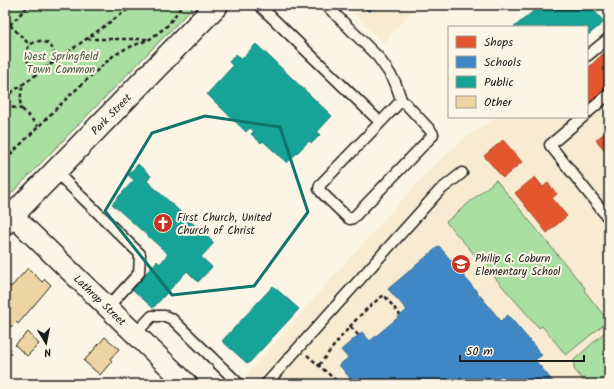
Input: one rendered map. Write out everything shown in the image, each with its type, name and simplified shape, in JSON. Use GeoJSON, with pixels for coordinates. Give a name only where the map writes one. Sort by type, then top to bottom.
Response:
{"type":"FeatureCollection","features":[{"type":"Feature","properties":{"kind":"main road","name":"Park Street"},"geometry":{"type":"LineString","coordinates":[[9,219],[217,5]]}},
{"type":"Feature","properties":{"kind":"street","name":"Lathrop Street"},"geometry":{"type":"LineString","coordinates":[[9,219],[108,307],[187,384]]}},
{"type":"Feature","properties":{"kind":"lane"},"geometry":{"type":"LineString","coordinates":[[259,5],[380,122]]}},
{"type":"Feature","properties":{"kind":"lane"},"geometry":{"type":"LineString","coordinates":[[326,5],[381,62],[395,82],[402,102],[405,103],[433,134],[353,218],[350,219],[322,193],[319,189],[320,185],[398,103],[402,102]]}},
{"type":"Feature","properties":{"kind":"lane"},"geometry":{"type":"LineString","coordinates":[[588,55],[609,38]]}},
{"type":"Feature","properties":{"kind":"lane"},"geometry":{"type":"LineString","coordinates":[[588,112],[609,94]]}},
{"type":"Feature","properties":{"kind":"lane"},"geometry":{"type":"LineString","coordinates":[[582,118],[550,145],[609,218]]}},
{"type":"Feature","properties":{"kind":"lane"},"geometry":{"type":"LineString","coordinates":[[55,171],[140,254],[139,273],[108,307]]}},
{"type":"Feature","properties":{"kind":"lane"},"geometry":{"type":"LineString","coordinates":[[266,384],[439,191],[462,173]]}},
{"type":"Feature","properties":{"kind":"lane"},"geometry":{"type":"LineString","coordinates":[[135,334],[152,316],[165,316],[172,319],[239,384]]}},
{"type":"Feature","properties":{"kind":"path"},"geometry":{"type":"LineString","coordinates":[[5,30],[29,5]]}},
{"type":"Feature","properties":{"kind":"path"},"geometry":{"type":"LineString","coordinates":[[5,97],[134,5]]}},
{"type":"Feature","properties":{"kind":"path"},"geometry":{"type":"LineString","coordinates":[[5,160],[68,97],[113,56],[125,49],[150,39],[167,26],[183,5]]}},
{"type":"Feature","properties":{"kind":"path"},"geometry":{"type":"LineString","coordinates":[[10,25],[30,45]]}},
{"type":"Feature","properties":{"kind":"path"},"geometry":{"type":"LineString","coordinates":[[87,39],[150,39]]}},
{"type":"Feature","properties":{"kind":"path"},"geometry":{"type":"LineString","coordinates":[[42,41],[52,48],[54,56],[47,67],[43,69],[34,68],[28,62],[26,54],[27,49],[33,42],[42,41]]}},
{"type":"Feature","properties":{"kind":"path"},"geometry":{"type":"LineString","coordinates":[[21,109],[20,100],[23,84]]}},
{"type":"Feature","properties":{"kind":"path"},"geometry":{"type":"LineString","coordinates":[[5,106],[21,109],[38,126]]}},
{"type":"Feature","properties":{"kind":"path"},"geometry":{"type":"LineString","coordinates":[[319,365],[364,312],[376,300],[384,295],[400,315]]}},
{"type":"Feature","properties":{"kind":"path"},"geometry":{"type":"LineString","coordinates":[[351,327],[358,335]]}},
{"type":"Feature","properties":{"kind":"path"},"geometry":{"type":"LineString","coordinates":[[299,348],[340,384]]}},
{"type":"Feature","properties":{"kind":"highlighted area"},"geometry":{"type":"Polygon","coordinates":[[[205,116],[280,127],[308,212],[254,286],[172,295],[105,211],[152,133],[205,116]]]}},
{"type":"Feature","properties":{"kind":"shaded area"},"geometry":{"type":"Polygon","coordinates":[[[347,5],[418,5],[383,43],[347,5]]]}},
{"type":"Feature","properties":{"kind":"shaded area","name":"Philip G. Coburn Elementary School"},"geometry":{"type":"Polygon","coordinates":[[[609,44],[609,384],[238,384],[429,170],[465,138],[495,118],[588,118],[588,57],[609,44]]]}},
{"type":"Feature","properties":{"kind":"green space","name":"West Springfield Town Common"},"geometry":{"type":"Polygon","coordinates":[[[5,5],[195,5],[5,200],[5,5]]]}},
{"type":"Feature","properties":{"kind":"green space"},"geometry":{"type":"Polygon","coordinates":[[[496,180],[585,288],[584,290],[608,321],[566,355],[542,326],[539,328],[446,222],[496,180]]]}},
{"type":"Feature","properties":{"kind":"green space"},"geometry":{"type":"Polygon","coordinates":[[[607,330],[609,330],[609,384],[586,384],[574,369],[574,360],[607,330]]]}},
{"type":"Feature","properties":{"kind":"building: Shops"},"geometry":{"type":"Polygon","coordinates":[[[609,48],[609,88],[588,107],[588,68],[609,48]]]}},
{"type":"Feature","properties":{"kind":"building: Shops"},"geometry":{"type":"Polygon","coordinates":[[[609,129],[609,155],[596,140],[609,129]]]}},
{"type":"Feature","properties":{"kind":"building: Shops"},"geometry":{"type":"Polygon","coordinates":[[[503,140],[522,162],[503,178],[484,156],[503,140]]]}},
{"type":"Feature","properties":{"kind":"building: Shops"},"geometry":{"type":"Polygon","coordinates":[[[535,177],[543,187],[548,183],[557,194],[552,198],[567,216],[547,233],[515,193],[535,177]]]}},
{"type":"Feature","properties":{"kind":"building: Schools"},"geometry":{"type":"Polygon","coordinates":[[[362,5],[376,5],[369,12],[362,5]]]}},
{"type":"Feature","properties":{"kind":"building: Schools"},"geometry":{"type":"Polygon","coordinates":[[[439,246],[501,321],[508,315],[542,355],[535,360],[555,384],[355,384],[339,365],[348,358],[341,350],[362,332],[370,341],[407,310],[388,289],[439,246]]]}},
{"type":"Feature","properties":{"kind":"building: Public"},"geometry":{"type":"Polygon","coordinates":[[[541,5],[590,5],[604,22],[588,35],[588,26],[515,26],[541,5]]]}},
{"type":"Feature","properties":{"kind":"building: Public"},"geometry":{"type":"Polygon","coordinates":[[[256,44],[332,116],[317,132],[320,135],[312,143],[309,141],[287,163],[263,141],[261,143],[251,134],[254,131],[250,128],[246,132],[207,94],[233,66],[229,62],[236,54],[241,60],[256,44]]]}},
{"type":"Feature","properties":{"kind":"building: Public","name":"First Church, United Church of Christ"},"geometry":{"type":"Polygon","coordinates":[[[138,164],[151,176],[147,181],[214,243],[201,257],[212,267],[198,282],[187,271],[153,308],[132,289],[157,261],[160,264],[168,254],[112,204],[134,180],[128,175],[138,164]]]}},
{"type":"Feature","properties":{"kind":"building: Public"},"geometry":{"type":"Polygon","coordinates":[[[273,286],[299,309],[248,364],[222,341],[273,286]]]}},
{"type":"Feature","properties":{"kind":"building: Other"},"geometry":{"type":"Polygon","coordinates":[[[28,268],[42,282],[45,279],[51,285],[18,324],[16,322],[11,327],[5,322],[5,288],[8,284],[11,287],[28,268]]]}},
{"type":"Feature","properties":{"kind":"building: Other"},"geometry":{"type":"Polygon","coordinates":[[[28,332],[39,344],[27,356],[15,345],[28,332]]]}},
{"type":"Feature","properties":{"kind":"building: Other"},"geometry":{"type":"Polygon","coordinates":[[[105,337],[119,349],[110,359],[112,361],[100,375],[84,361],[105,337]]]}},
{"type":"Feature","properties":{"kind":"place","name":"First Church, United Church of Christ"},"geometry":{"type":"Point","coordinates":[163,223]}},
{"type":"Feature","properties":{"kind":"place","name":"Philip G. Coburn Elementary School"},"geometry":{"type":"Point","coordinates":[461,264]}}]}
